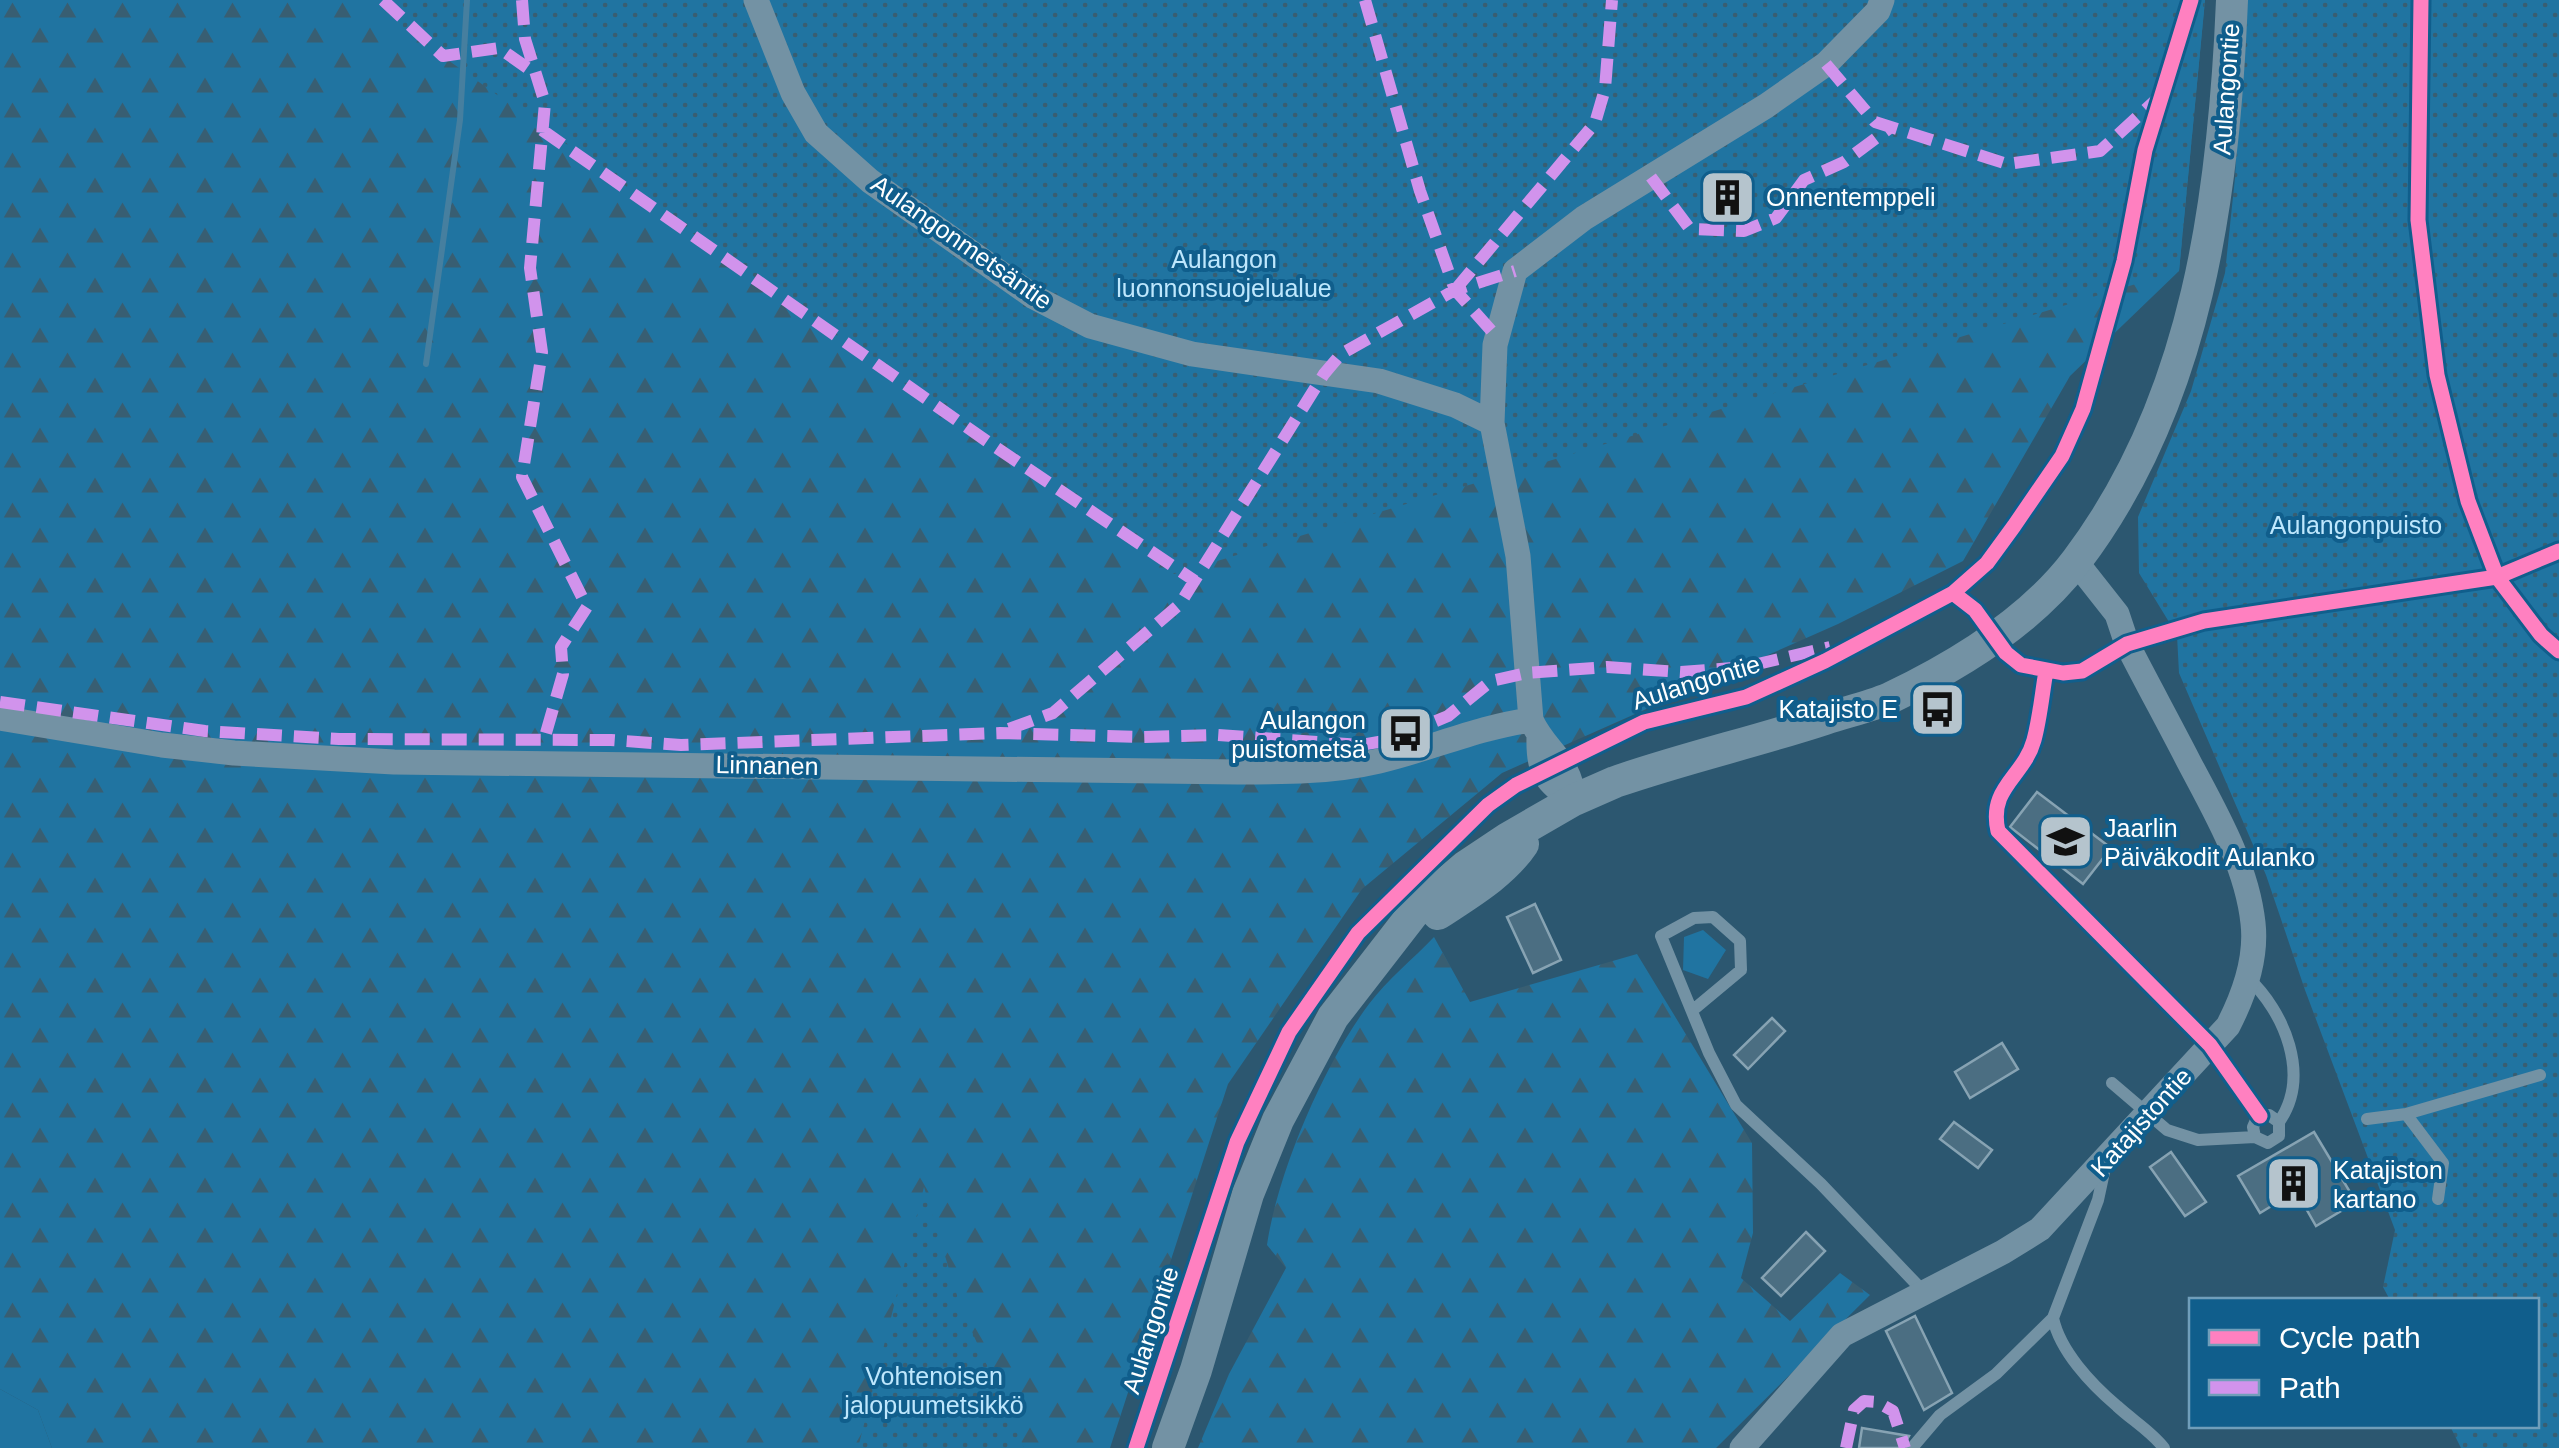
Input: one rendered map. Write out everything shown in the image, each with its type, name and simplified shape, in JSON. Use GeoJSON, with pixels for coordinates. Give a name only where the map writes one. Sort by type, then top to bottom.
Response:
{"type":"FeatureCollection","features":[{"type":"Feature","properties":{"kind":"street","name":"Aulangonmetsäntie"},"geometry":{"type":"LineString","coordinates":[[756,0],[792,93],[816,133],[870,181],[1034,298],[1090,326],[1192,354],[1379,381],[1455,405],[1492,423]]}},
{"type":"Feature","properties":{"kind":"street"},"geometry":{"type":"LineString","coordinates":[[1574,800],[1542,772],[1518,556],[1492,423],[1495,345],[1514,271],[1584,218],[1766,106],[1826,64],[1878,10],[1882,0]]}},
{"type":"Feature","properties":{"kind":"street","name":"Aulangontie"},"geometry":{"type":"LineString","coordinates":[[1168,1448],[1196,1370],[1248,1194],[1278,1120],[1333,1017],[1391,941],[1490,878],[1515,856],[1539,821],[1574,800],[1680,760],[1798,728],[1888,698],[1970,654],[2030,608],[2076,562],[2114,504],[2154,429],[2196,304],[2219,183],[2232,0]]}},
{"type":"Feature","properties":{"kind":"street","name":"Katajistontie"},"geometry":{"type":"LineString","coordinates":[[1742,1448],[1842,1336],[2040,1229],[2228,1026],[2242,1000],[2253,951],[2253,922],[2240,868],[2221,823],[2126,644],[2117,614],[2076,562]]}},
{"type":"Feature","properties":{"kind":"street","name":"Linnanen"},"geometry":{"type":"LineString","coordinates":[[0,718],[162,745],[394,762],[1238,772],[1324,771],[1381,760],[1508,723],[1535,729]]}},
{"type":"Feature","properties":{"kind":"lane"},"geometry":{"type":"LineString","coordinates":[[1693,1010],[1741,970],[1740,941],[1714,918],[1694,918],[1662,936],[1709,1053],[1736,1105],[1821,1184],[1924,1292]]}},
{"type":"Feature","properties":{"kind":"lane"},"geometry":{"type":"LineString","coordinates":[[2247,977],[2265,993],[2292,1054],[2294,1090],[2291,1104],[2279,1122]]}},
{"type":"Feature","properties":{"kind":"lane"},"geometry":{"type":"LineString","coordinates":[[2368,1119],[2406,1114],[2540,1075]]}},
{"type":"Feature","properties":{"kind":"lane"},"geometry":{"type":"LineString","coordinates":[[2112,1083],[2167,1130],[2198,1140],[2255,1136]]}},
{"type":"Feature","properties":{"kind":"lane"},"geometry":{"type":"LineString","coordinates":[[2406,1114],[2443,1163],[2438,1198]]}},
{"type":"Feature","properties":{"kind":"lane"},"geometry":{"type":"LineString","coordinates":[[2260,1116],[2272,1116],[2279,1122],[2281,1132],[2272,1142],[2255,1136],[2252,1127],[2260,1116]]}},
{"type":"Feature","properties":{"kind":"lane"},"geometry":{"type":"LineString","coordinates":[[1912,1448],[1940,1415],[1996,1374],[2054,1318],[2098,1200],[2107,1159]]}},
{"type":"Feature","properties":{"kind":"lane"},"geometry":{"type":"LineString","coordinates":[[2054,1318],[2056,1333],[2071,1356],[2112,1402],[2164,1448]]}},
{"type":"Feature","properties":{"kind":"green space"},"geometry":{"type":"Polygon","coordinates":[[[0,0],[2205,0],[2179,271],[2070,376],[1963,561],[1838,624],[1502,773],[1362,889],[1228,1084],[1110,1448],[52,1448],[38,1410],[0,1389],[0,0]]]}},
{"type":"Feature","properties":{"kind":"green space","name":"Aulangon luonnonsuojelualue"},"geometry":{"type":"Polygon","coordinates":[[[363,0],[2205,0],[2179,271],[1174,574],[363,0]]]}},
{"type":"Feature","properties":{"kind":"green space","name":"Aulangonpuisto"},"geometry":{"type":"Polygon","coordinates":[[[2244,0],[2559,0],[2559,1448],[2461,1448],[2451,1428],[2539,1428],[2539,1298],[2389,1298],[2383,1287],[2395,1230],[2266,875],[2179,673],[2177,635],[2139,573],[2138,517],[2191,391],[2225,273],[2235,178],[2244,0]]]}},
{"type":"Feature","properties":{"kind":"green space"},"geometry":{"type":"Polygon","coordinates":[[[1703,930],[1726,950],[1708,979],[1683,970],[1684,937],[1703,930]]]}},
{"type":"Feature","properties":{"kind":"green space"},"geometry":{"type":"Polygon","coordinates":[[[1434,937],[1470,1002],[1637,954],[1752,1143],[1753,1233],[1741,1278],[1790,1321],[1840,1273],[1870,1295],[1716,1448],[1198,1448],[1229,1374],[1286,1268],[1267,1245],[1281,1185],[1305,1119],[1336,1057],[1369,1004],[1434,937]]]}},
{"type":"Feature","properties":{"kind":"green space","name":"Vohtenoisen jalopuumetsikkö"},"geometry":{"type":"Polygon","coordinates":[[[924,1187],[960,1305],[1024,1448],[858,1448],[924,1187]]]}},
{"type":"Feature","properties":{"kind":"green space"},"geometry":{"type":"Polygon","coordinates":[[[0,1389],[38,1410],[52,1448],[0,1448],[0,1389]]]}},
{"type":"Feature","properties":{"kind":"building","name":"Onnentemppeli"},"geometry":{"type":"Polygon","coordinates":[[[1727,188],[1737,198],[1727,208],[1717,198],[1727,188]]]}},
{"type":"Feature","properties":{"kind":"building"},"geometry":{"type":"Polygon","coordinates":[[[2037,792],[2111,848],[2083,884],[2010,827],[2037,792]]]}},
{"type":"Feature","properties":{"kind":"building"},"geometry":{"type":"Polygon","coordinates":[[[1535,904],[1561,960],[1533,973],[1507,917],[1535,904]]]}},
{"type":"Feature","properties":{"kind":"building"},"geometry":{"type":"Polygon","coordinates":[[[1772,1018],[1785,1031],[1748,1069],[1734,1055],[1772,1018]]]}},
{"type":"Feature","properties":{"kind":"building"},"geometry":{"type":"Polygon","coordinates":[[[2002,1043],[2018,1069],[1970,1098],[1955,1072],[2002,1043]]]}},
{"type":"Feature","properties":{"kind":"building"},"geometry":{"type":"Polygon","coordinates":[[[1954,1122],[1992,1150],[1978,1168],[1940,1139],[1954,1122]]]}},
{"type":"Feature","properties":{"kind":"building","name":"Katajiston kartano"},"geometry":{"type":"Polygon","coordinates":[[[2314,1132],[2356,1202],[2316,1226],[2296,1191],[2260,1213],[2238,1176],[2314,1132]]]}},
{"type":"Feature","properties":{"kind":"building"},"geometry":{"type":"Polygon","coordinates":[[[2171,1152],[2206,1202],[2185,1216],[2150,1167],[2171,1152]]]}},
{"type":"Feature","properties":{"kind":"building"},"geometry":{"type":"Polygon","coordinates":[[[1806,1232],[1825,1251],[1781,1296],[1762,1278],[1806,1232]]]}},
{"type":"Feature","properties":{"kind":"building"},"geometry":{"type":"Polygon","coordinates":[[[1915,1316],[1952,1393],[1924,1410],[1886,1331],[1915,1316]]]}},
{"type":"Feature","properties":{"kind":"building"},"geometry":{"type":"Polygon","coordinates":[[[1862,1428],[1909,1436],[1902,1448],[1859,1448],[1862,1428]]]}},
{"type":"Feature","properties":{"kind":"waterway"},"geometry":{"type":"LineString","coordinates":[[426,364],[460,120],[467,0]]}},
{"type":"Feature","properties":{"kind":"marked path"},"geometry":{"type":"LineString","coordinates":[[383,0],[443,56],[499,48],[536,74]]}},
{"type":"Feature","properties":{"kind":"marked path"},"geometry":{"type":"LineString","coordinates":[[522,0],[525,39],[545,103],[530,268],[542,352],[522,477],[587,607],[561,647],[563,674],[544,740]]}},
{"type":"Feature","properties":{"kind":"marked path"},"geometry":{"type":"LineString","coordinates":[[1365,0],[1420,191],[1455,290],[1497,337]]}},
{"type":"Feature","properties":{"kind":"marked path"},"geometry":{"type":"LineString","coordinates":[[1455,290],[1595,123],[1605,89],[1612,0]]}},
{"type":"Feature","properties":{"kind":"marked path"},"geometry":{"type":"LineString","coordinates":[[1826,64],[1875,122],[2007,164],[2100,151],[2157,99]]}},
{"type":"Feature","properties":{"kind":"marked path"},"geometry":{"type":"LineString","coordinates":[[1651,177],[1690,229],[1744,231],[1776,218],[1804,180],[1844,162],[1891,127]]}},
{"type":"Feature","properties":{"kind":"marked path"},"geometry":{"type":"LineString","coordinates":[[542,130],[988,442],[1195,581]]}},
{"type":"Feature","properties":{"kind":"marked path"},"geometry":{"type":"LineString","coordinates":[[1009,729],[1053,713],[1180,604],[1324,374],[1341,354],[1455,290],[1515,271]]}},
{"type":"Feature","properties":{"kind":"marked path"},"geometry":{"type":"LineString","coordinates":[[0,702],[205,731],[339,739],[611,740],[681,745],[1000,733],[1218,735],[1361,745],[1390,740],[1448,716],[1491,681],[1527,673],[1607,667],[1681,672],[1745,667],[1830,647]]}},
{"type":"Feature","properties":{"kind":"marked path"},"geometry":{"type":"LineString","coordinates":[[1846,1448],[1854,1410],[1864,1401],[1877,1402],[1893,1411],[1905,1448]]}},
{"type":"Feature","properties":{"kind":"cycle path"},"geometry":{"type":"LineString","coordinates":[[1136,1448],[1237,1142],[1289,1032],[1358,933],[1488,805],[1516,785],[1644,722],[1746,697],[1825,661],[1953,593],[1987,563],[2014,526],[2062,456],[2083,409],[2124,261],[2145,150],[2191,0]]}},
{"type":"Feature","properties":{"kind":"cycle path"},"geometry":{"type":"LineString","coordinates":[[2421,0],[2418,220],[2437,375],[2468,501],[2497,577],[2541,635],[2559,651]]}},
{"type":"Feature","properties":{"kind":"cycle path"},"geometry":{"type":"LineString","coordinates":[[1953,593],[1975,610],[2006,653],[2021,665],[2063,673],[2082,671],[2127,644],[2204,621],[2497,577],[2559,551]]}},
{"type":"Feature","properties":{"kind":"cycle path"},"geometry":{"type":"LineString","coordinates":[[2046,671],[2034,740],[1998,803],[1998,831],[2210,1045],[2260,1116]]}},
{"type":"Feature","properties":{"kind":"place","name":"Onnentemppeli"},"geometry":{"type":"Point","coordinates":[1727,197]}},
{"type":"Feature","properties":{"kind":"place","name":"Katajisto E"},"geometry":{"type":"Point","coordinates":[1937,709]}},
{"type":"Feature","properties":{"kind":"place","name":"Aulangon puistometsä"},"geometry":{"type":"Point","coordinates":[1405,734]}},
{"type":"Feature","properties":{"kind":"place","name":"Jaarlin Päiväkodit Aulanko"},"geometry":{"type":"Point","coordinates":[2065,842]}},
{"type":"Feature","properties":{"kind":"place","name":"Katajiston kartano"},"geometry":{"type":"Point","coordinates":[2294,1184]}}]}
